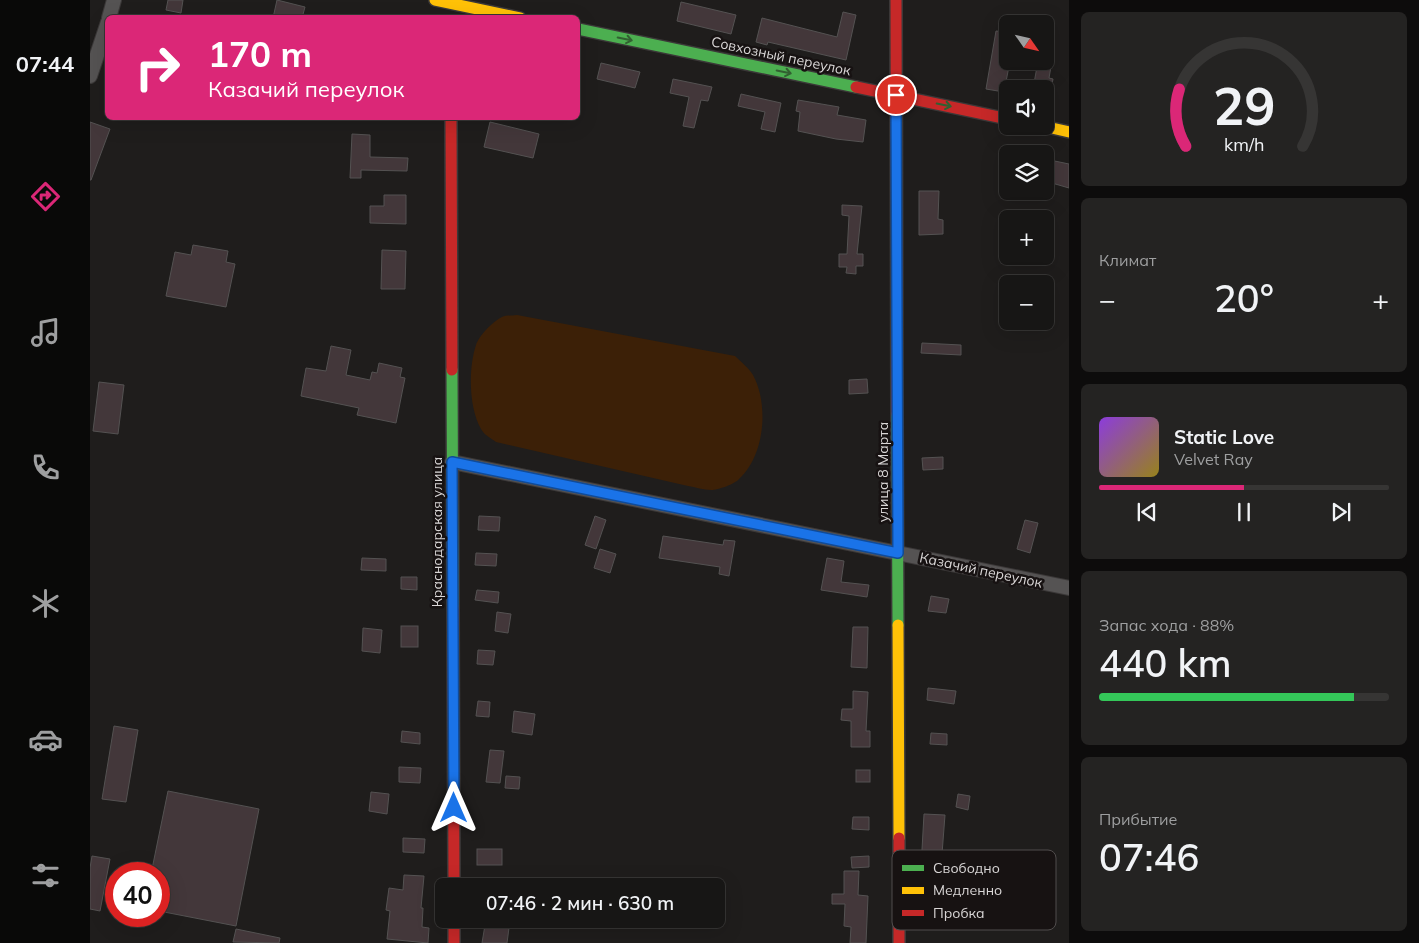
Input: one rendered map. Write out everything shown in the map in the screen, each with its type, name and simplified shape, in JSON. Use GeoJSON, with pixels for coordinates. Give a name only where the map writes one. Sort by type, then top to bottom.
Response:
{"type":"FeatureCollection","features":[{"type":"Feature","properties":{"kind":"street"},"geometry":{"type":"LineString","coordinates":[[110,15],[114,0]]}},
{"type":"Feature","properties":{"kind":"street"},"geometry":{"type":"LineString","coordinates":[[444,15],[440,0],[507,15]]}},
{"type":"Feature","properties":{"kind":"street","name":"улица 8 Марта"},"geometry":{"type":"LineString","coordinates":[[896,0],[899,850]]}},
{"type":"Feature","properties":{"kind":"street","name":"Совхозный переулок"},"geometry":{"type":"LineString","coordinates":[[580,29],[999,117]]}},
{"type":"Feature","properties":{"kind":"street"},"geometry":{"type":"LineString","coordinates":[[90,76],[105,31]]}},
{"type":"Feature","properties":{"kind":"street","name":"Краснодарская улица"},"geometry":{"type":"LineString","coordinates":[[451,120],[454,878]]}},
{"type":"Feature","properties":{"kind":"street"},"geometry":{"type":"LineString","coordinates":[[1054,129],[1069,132]]}},
{"type":"Feature","properties":{"kind":"street","name":"Казачий переулок"},"geometry":{"type":"LineString","coordinates":[[452,462],[1069,588]]}},
{"type":"Feature","properties":{"kind":"street"},"geometry":{"type":"LineString","coordinates":[[454,928],[454,943]]}},
{"type":"Feature","properties":{"kind":"street","name":"улица 8 Марта"},"geometry":{"type":"LineString","coordinates":[[899,930],[899,943]]}},
{"type":"Feature","properties":{"kind":"shaded area"},"geometry":{"type":"Polygon","coordinates":[[[517,315],[735,356],[753,375],[761,400],[762,429],[759,444],[748,469],[734,483],[718,489],[708,490],[496,442],[482,431],[474,410],[471,388],[473,355],[478,341],[490,326],[502,317],[517,315]]]}},
{"type":"Feature","properties":{"kind":"building"},"geometry":{"type":"Polygon","coordinates":[[[168,0],[183,0],[181,13],[166,10],[168,0]]]}},
{"type":"Feature","properties":{"kind":"building"},"geometry":{"type":"Polygon","coordinates":[[[277,0],[305,7],[303,15],[274,15],[277,0]]]}},
{"type":"Feature","properties":{"kind":"building"},"geometry":{"type":"Polygon","coordinates":[[[681,2],[736,15],[731,34],[677,21],[681,2]]]}},
{"type":"Feature","properties":{"kind":"building"},"geometry":{"type":"Polygon","coordinates":[[[843,12],[856,15],[846,60],[768,42],[767,45],[756,42],[762,18],[837,37],[843,12]]]}},
{"type":"Feature","properties":{"kind":"building"},"geometry":{"type":"Polygon","coordinates":[[[996,31],[999,31],[999,70],[1008,70],[1006,80],[999,80],[999,91],[986,89],[996,31]]]}},
{"type":"Feature","properties":{"kind":"building"},"geometry":{"type":"Polygon","coordinates":[[[601,63],[640,72],[635,88],[597,79],[601,63]]]}},
{"type":"Feature","properties":{"kind":"building"},"geometry":{"type":"Polygon","coordinates":[[[1036,70],[1050,70],[1049,78],[1053,80],[1035,80],[1036,70]]]}},
{"type":"Feature","properties":{"kind":"building"},"geometry":{"type":"Polygon","coordinates":[[[673,79],[712,87],[708,101],[701,100],[694,128],[683,126],[689,97],[670,93],[673,79]]]}},
{"type":"Feature","properties":{"kind":"building"},"geometry":{"type":"Polygon","coordinates":[[[741,94],[781,103],[775,132],[761,129],[765,112],[738,106],[741,94]]]}},
{"type":"Feature","properties":{"kind":"building"},"geometry":{"type":"Polygon","coordinates":[[[798,100],[839,107],[837,115],[866,120],[863,142],[836,139],[798,131],[800,112],[796,111],[798,100]]]}},
{"type":"Feature","properties":{"kind":"building"},"geometry":{"type":"Polygon","coordinates":[[[90,122],[110,129],[91,180],[90,180],[90,122]]]}},
{"type":"Feature","properties":{"kind":"building"},"geometry":{"type":"Polygon","coordinates":[[[490,122],[539,134],[533,158],[484,147],[490,122]]]}},
{"type":"Feature","properties":{"kind":"building"},"geometry":{"type":"Polygon","coordinates":[[[352,134],[370,135],[370,157],[408,158],[407,171],[361,170],[361,178],[350,178],[352,134]]]}},
{"type":"Feature","properties":{"kind":"building"},"geometry":{"type":"Polygon","coordinates":[[[1054,161],[1069,164],[1069,188],[1054,184],[1054,161]]]}},
{"type":"Feature","properties":{"kind":"building"},"geometry":{"type":"Polygon","coordinates":[[[919,191],[939,191],[938,219],[943,220],[943,234],[919,235],[919,191]]]}},
{"type":"Feature","properties":{"kind":"building"},"geometry":{"type":"Polygon","coordinates":[[[384,195],[406,195],[406,224],[370,223],[370,206],[384,206],[384,195]]]}},
{"type":"Feature","properties":{"kind":"building"},"geometry":{"type":"Polygon","coordinates":[[[842,205],[862,206],[857,254],[863,254],[863,266],[856,266],[856,274],[846,273],[847,267],[839,267],[839,254],[847,254],[849,216],[842,215],[842,205]]]}},
{"type":"Feature","properties":{"kind":"building"},"geometry":{"type":"Polygon","coordinates":[[[193,245],[228,251],[226,262],[235,264],[226,307],[166,296],[175,252],[191,255],[193,245]]]}},
{"type":"Feature","properties":{"kind":"building"},"geometry":{"type":"Polygon","coordinates":[[[382,250],[406,251],[405,289],[381,289],[382,250]]]}},
{"type":"Feature","properties":{"kind":"building"},"geometry":{"type":"Polygon","coordinates":[[[922,343],[961,345],[961,355],[921,353],[922,343]]]}},
{"type":"Feature","properties":{"kind":"building"},"geometry":{"type":"Polygon","coordinates":[[[331,346],[351,350],[346,375],[370,380],[372,372],[377,373],[379,363],[402,368],[400,377],[405,378],[396,423],[357,415],[359,408],[301,396],[306,368],[326,371],[331,346]]]}},
{"type":"Feature","properties":{"kind":"building"},"geometry":{"type":"Polygon","coordinates":[[[867,379],[868,393],[849,394],[849,380],[867,379]]]}},
{"type":"Feature","properties":{"kind":"building"},"geometry":{"type":"Polygon","coordinates":[[[99,382],[124,385],[118,434],[93,431],[99,382]]]}},
{"type":"Feature","properties":{"kind":"building"},"geometry":{"type":"Polygon","coordinates":[[[943,457],[943,469],[923,470],[922,458],[943,457]]]}},
{"type":"Feature","properties":{"kind":"building"},"geometry":{"type":"Polygon","coordinates":[[[479,516],[500,517],[499,531],[478,530],[479,516]]]}},
{"type":"Feature","properties":{"kind":"building"},"geometry":{"type":"Polygon","coordinates":[[[595,516],[606,520],[596,549],[585,545],[595,516]]]}},
{"type":"Feature","properties":{"kind":"building"},"geometry":{"type":"Polygon","coordinates":[[[1025,520],[1038,523],[1030,553],[1017,549],[1025,520]]]}},
{"type":"Feature","properties":{"kind":"building"},"geometry":{"type":"Polygon","coordinates":[[[663,536],[723,545],[724,540],[735,541],[729,576],[719,574],[720,567],[659,558],[663,536]]]}},
{"type":"Feature","properties":{"kind":"building"},"geometry":{"type":"Polygon","coordinates":[[[600,549],[616,554],[610,573],[594,568],[600,549]]]}},
{"type":"Feature","properties":{"kind":"building"},"geometry":{"type":"Polygon","coordinates":[[[476,553],[497,554],[496,566],[475,565],[476,553]]]}},
{"type":"Feature","properties":{"kind":"building"},"geometry":{"type":"Polygon","coordinates":[[[362,558],[386,559],[386,571],[361,570],[362,558]]]}},
{"type":"Feature","properties":{"kind":"building"},"geometry":{"type":"Polygon","coordinates":[[[827,558],[844,561],[841,582],[869,585],[867,597],[821,590],[827,558]]]}},
{"type":"Feature","properties":{"kind":"building"},"geometry":{"type":"Polygon","coordinates":[[[401,577],[417,577],[417,590],[401,589],[401,577]]]}},
{"type":"Feature","properties":{"kind":"building"},"geometry":{"type":"Polygon","coordinates":[[[477,590],[499,592],[498,603],[475,600],[477,590]]]}},
{"type":"Feature","properties":{"kind":"building"},"geometry":{"type":"Polygon","coordinates":[[[931,596],[949,599],[946,613],[928,611],[931,596]]]}},
{"type":"Feature","properties":{"kind":"building"},"geometry":{"type":"Polygon","coordinates":[[[497,612],[511,614],[508,633],[495,631],[497,612]]]}},
{"type":"Feature","properties":{"kind":"building"},"geometry":{"type":"Polygon","coordinates":[[[401,626],[418,626],[418,647],[401,647],[401,626]]]}},
{"type":"Feature","properties":{"kind":"building"},"geometry":{"type":"Polygon","coordinates":[[[853,627],[868,627],[867,668],[851,667],[853,627]]]}},
{"type":"Feature","properties":{"kind":"building"},"geometry":{"type":"Polygon","coordinates":[[[363,628],[382,630],[380,653],[362,651],[363,628]]]}},
{"type":"Feature","properties":{"kind":"building"},"geometry":{"type":"Polygon","coordinates":[[[478,650],[495,651],[493,665],[477,664],[478,650]]]}},
{"type":"Feature","properties":{"kind":"building"},"geometry":{"type":"Polygon","coordinates":[[[928,688],[956,691],[954,704],[927,700],[928,688]]]}},
{"type":"Feature","properties":{"kind":"building"},"geometry":{"type":"Polygon","coordinates":[[[853,691],[868,692],[866,731],[870,731],[870,747],[851,747],[851,721],[841,720],[842,709],[853,709],[853,691]]]}},
{"type":"Feature","properties":{"kind":"building"},"geometry":{"type":"Polygon","coordinates":[[[478,701],[490,702],[489,717],[476,716],[478,701]]]}},
{"type":"Feature","properties":{"kind":"building"},"geometry":{"type":"Polygon","coordinates":[[[514,711],[535,714],[532,735],[512,732],[514,711]]]}},
{"type":"Feature","properties":{"kind":"building"},"geometry":{"type":"Polygon","coordinates":[[[114,726],[138,730],[126,802],[102,799],[114,726]]]}},
{"type":"Feature","properties":{"kind":"building"},"geometry":{"type":"Polygon","coordinates":[[[402,731],[420,733],[420,744],[401,742],[402,731]]]}},
{"type":"Feature","properties":{"kind":"building"},"geometry":{"type":"Polygon","coordinates":[[[931,733],[947,734],[947,745],[930,744],[931,733]]]}},
{"type":"Feature","properties":{"kind":"building"},"geometry":{"type":"Polygon","coordinates":[[[490,750],[504,751],[500,783],[486,782],[490,750]]]}},
{"type":"Feature","properties":{"kind":"building"},"geometry":{"type":"Polygon","coordinates":[[[399,767],[421,768],[420,783],[399,782],[399,767]]]}},
{"type":"Feature","properties":{"kind":"building"},"geometry":{"type":"Polygon","coordinates":[[[856,770],[870,770],[870,782],[856,782],[856,770]]]}},
{"type":"Feature","properties":{"kind":"building"},"geometry":{"type":"Polygon","coordinates":[[[506,776],[520,777],[519,789],[505,788],[506,776]]]}},
{"type":"Feature","properties":{"kind":"building"},"geometry":{"type":"Polygon","coordinates":[[[168,791],[259,809],[236,926],[170,913],[170,862],[153,862],[168,791]]]}},
{"type":"Feature","properties":{"kind":"building"},"geometry":{"type":"Polygon","coordinates":[[[371,792],[389,794],[387,814],[369,811],[371,792]]]}},
{"type":"Feature","properties":{"kind":"building"},"geometry":{"type":"Polygon","coordinates":[[[958,794],[970,796],[968,810],[956,807],[958,794]]]}},
{"type":"Feature","properties":{"kind":"building"},"geometry":{"type":"Polygon","coordinates":[[[924,814],[945,815],[942,850],[922,850],[924,814]]]}},
{"type":"Feature","properties":{"kind":"building"},"geometry":{"type":"Polygon","coordinates":[[[853,817],[869,817],[869,830],[852,829],[853,817]]]}},
{"type":"Feature","properties":{"kind":"building"},"geometry":{"type":"Polygon","coordinates":[[[403,838],[425,839],[424,853],[403,852],[403,838]]]}},
{"type":"Feature","properties":{"kind":"building"},"geometry":{"type":"Polygon","coordinates":[[[477,849],[502,849],[502,865],[477,865],[477,849]]]}},
{"type":"Feature","properties":{"kind":"building"},"geometry":{"type":"Polygon","coordinates":[[[92,856],[110,859],[109,862],[105,862],[105,885],[100,911],[90,909],[90,868],[92,856]]]}},
{"type":"Feature","properties":{"kind":"building"},"geometry":{"type":"Polygon","coordinates":[[[869,856],[869,867],[852,868],[851,857],[869,856]]]}},
{"type":"Feature","properties":{"kind":"building"},"geometry":{"type":"Polygon","coordinates":[[[844,871],[859,871],[858,895],[868,896],[866,943],[850,943],[851,927],[844,926],[845,904],[832,904],[832,894],[844,894],[844,871]]]}},
{"type":"Feature","properties":{"kind":"building"},"geometry":{"type":"Polygon","coordinates":[[[404,875],[424,876],[421,908],[423,908],[422,927],[429,928],[428,943],[387,939],[390,911],[386,910],[389,888],[403,890],[404,875]]]}},
{"type":"Feature","properties":{"kind":"building"},"geometry":{"type":"Polygon","coordinates":[[[484,928],[509,928],[507,943],[482,943],[484,928]]]}},
{"type":"Feature","properties":{"kind":"building"},"geometry":{"type":"Polygon","coordinates":[[[236,929],[280,938],[279,943],[233,942],[236,929]]]}},
{"type":"Feature","properties":{"kind":"traffic: fast"},"geometry":{"type":"LineString","coordinates":[[580,29],[856,87]]}},
{"type":"Feature","properties":{"kind":"traffic: fast"},"geometry":{"type":"LineString","coordinates":[[452,370],[453,607]]}},
{"type":"Feature","properties":{"kind":"traffic: fast"},"geometry":{"type":"LineString","coordinates":[[897,414],[898,625]]}},
{"type":"Feature","properties":{"kind":"traffic: slow"},"geometry":{"type":"LineString","coordinates":[[435,0],[506,15]]}},
{"type":"Feature","properties":{"kind":"traffic: slow"},"geometry":{"type":"LineString","coordinates":[[1054,129],[1069,132]]}},
{"type":"Feature","properties":{"kind":"traffic: slow"},"geometry":{"type":"LineString","coordinates":[[898,625],[899,838]]}},
{"type":"Feature","properties":{"kind":"traffic: jam"},"geometry":{"type":"LineString","coordinates":[[896,0],[897,414]]}},
{"type":"Feature","properties":{"kind":"traffic: jam"},"geometry":{"type":"LineString","coordinates":[[856,87],[999,117]]}},
{"type":"Feature","properties":{"kind":"traffic: jam"},"geometry":{"type":"LineString","coordinates":[[451,120],[452,370]]}},
{"type":"Feature","properties":{"kind":"traffic: jam"},"geometry":{"type":"LineString","coordinates":[[453,607],[454,878]]}},
{"type":"Feature","properties":{"kind":"traffic: jam"},"geometry":{"type":"LineString","coordinates":[[899,838],[899,850]]}},
{"type":"Feature","properties":{"kind":"traffic: jam"},"geometry":{"type":"LineString","coordinates":[[454,928],[454,943]]}},
{"type":"Feature","properties":{"kind":"traffic: jam"},"geometry":{"type":"LineString","coordinates":[[899,930],[899,943]]}},
{"type":"Feature","properties":{"kind":"route"},"geometry":{"type":"LineString","coordinates":[[454,808],[452,462],[898,553],[896,95]]}}]}
